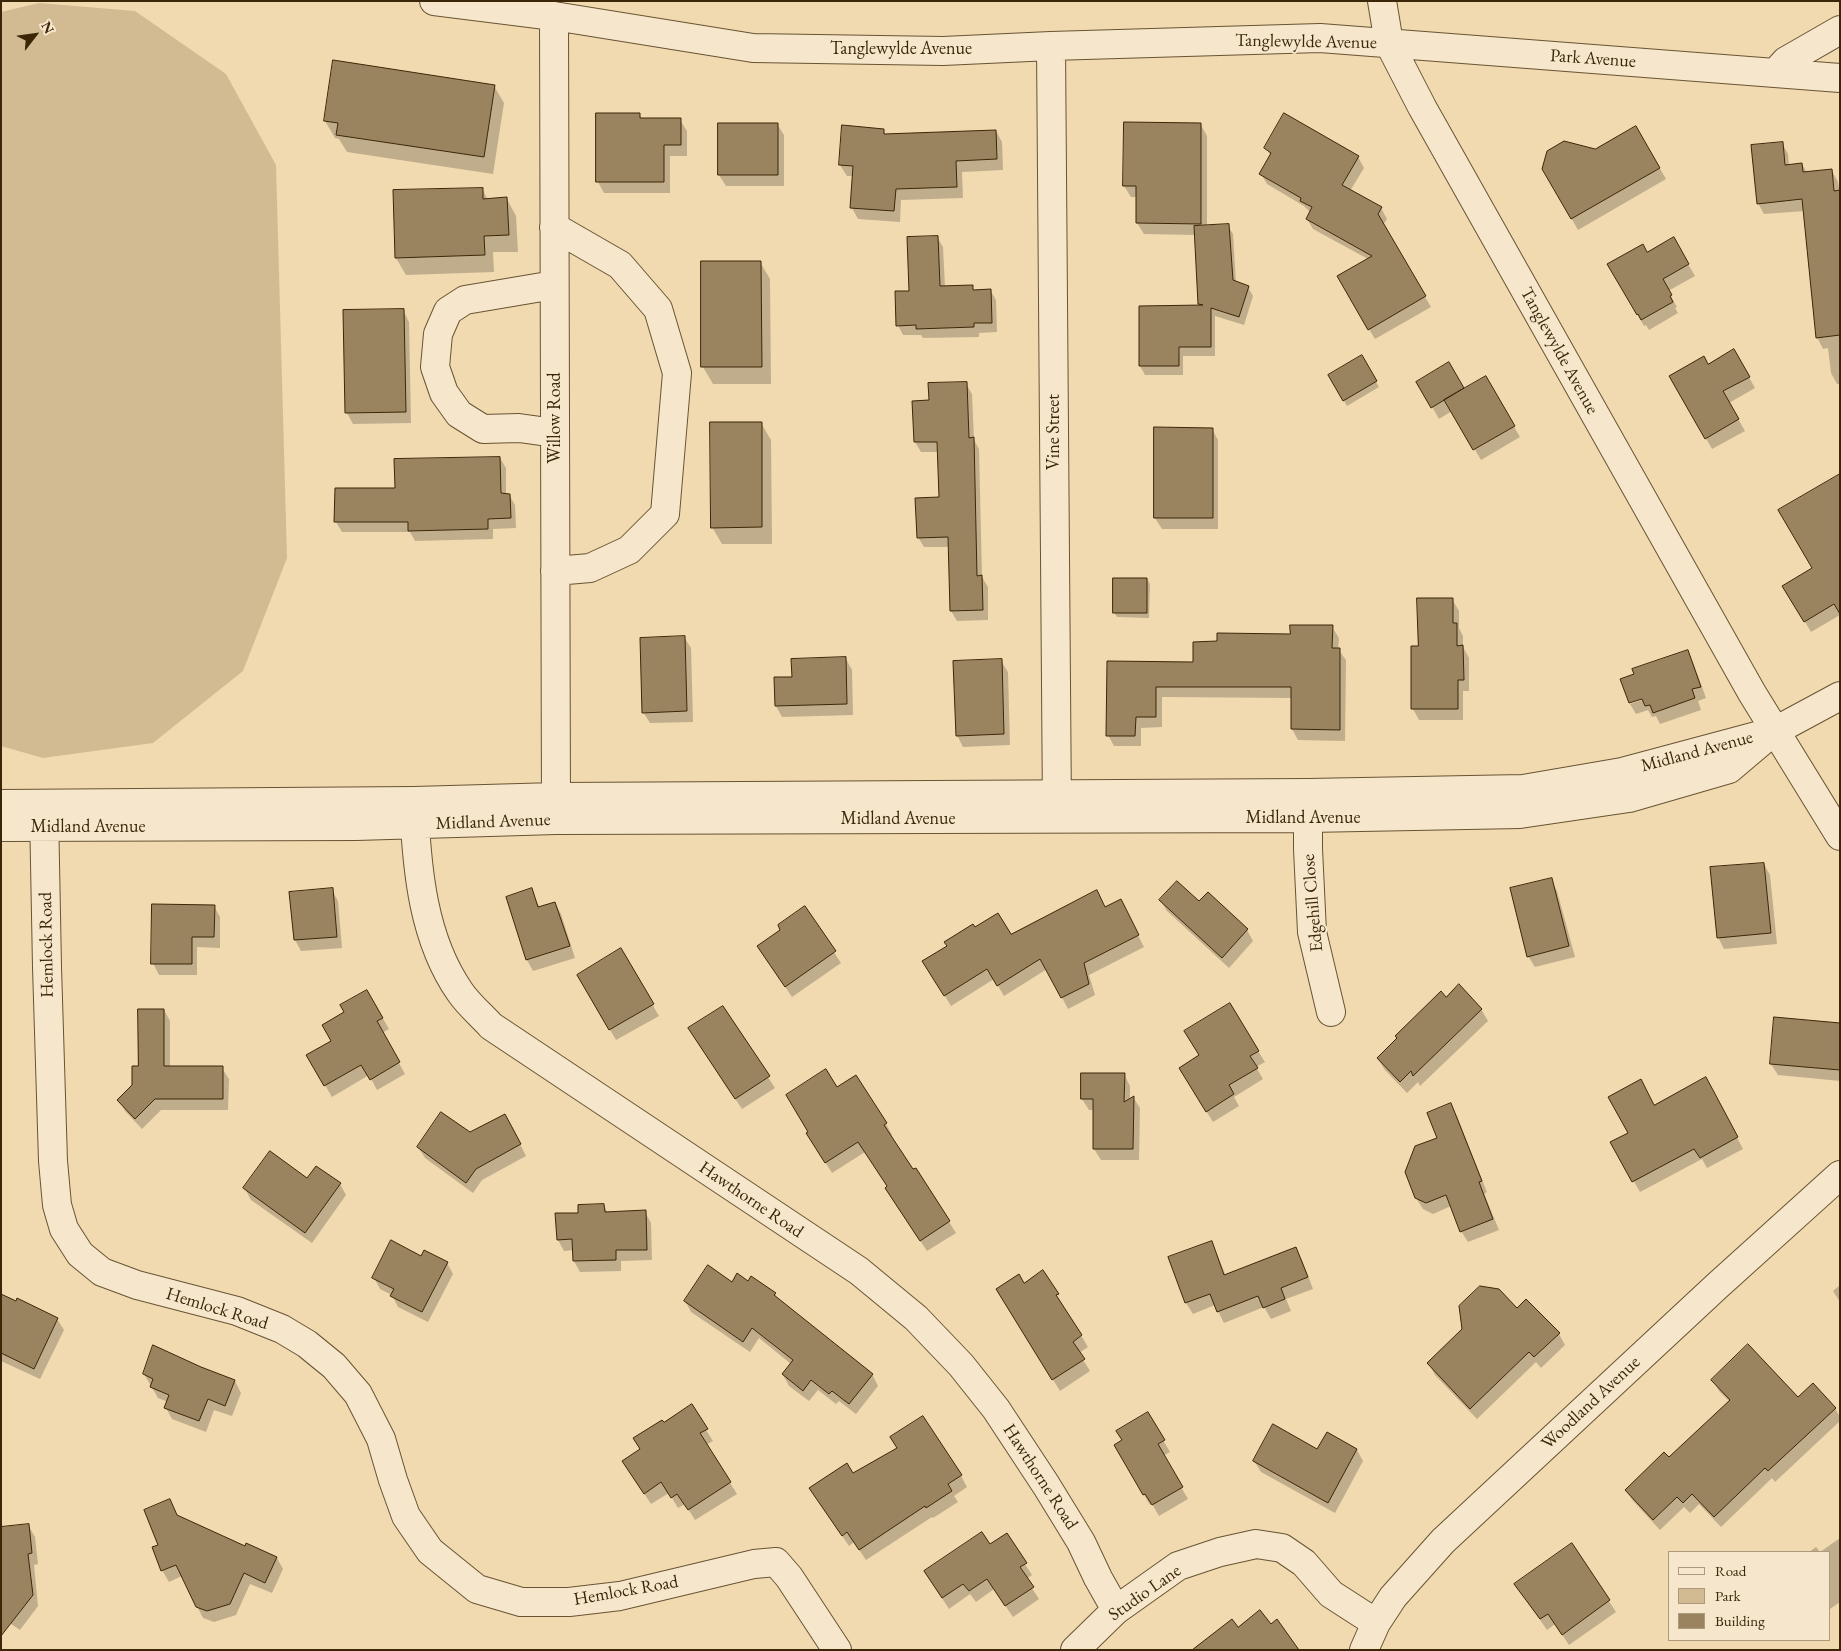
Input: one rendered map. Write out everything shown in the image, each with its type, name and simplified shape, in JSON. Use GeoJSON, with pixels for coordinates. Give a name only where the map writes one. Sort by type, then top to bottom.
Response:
{"type":"FeatureCollection","features":[{"type":"Feature","properties":{"kind":"street","name":"Tanglewylde Avenue"},"geometry":{"type":"LineString","coordinates":[[434,1],[554,16],[753,48],[943,51],[1320,38],[1389,43],[1459,174],[1774,731],[1840,836]]}},
{"type":"Feature","properties":{"kind":"street"},"geometry":{"type":"LineString","coordinates":[[1382,1],[1389,43]]}},
{"type":"Feature","properties":{"kind":"street","name":"Willow Road"},"geometry":{"type":"LineString","coordinates":[[554,16],[556,808]]}},
{"type":"Feature","properties":{"kind":"street"},"geometry":{"type":"LineString","coordinates":[[1774,73],[1792,58],[1840,30]]}},
{"type":"Feature","properties":{"kind":"street","name":"Park Avenue"},"geometry":{"type":"LineString","coordinates":[[1389,43],[1840,78]]}},
{"type":"Feature","properties":{"kind":"street","name":"Vine Street"},"geometry":{"type":"LineString","coordinates":[[1051,46],[1057,806]]}},
{"type":"Feature","properties":{"kind":"street"},"geometry":{"type":"LineString","coordinates":[[554,227],[620,265],[658,309],[678,373],[665,514],[628,550],[590,568],[555,571]]}},
{"type":"Feature","properties":{"kind":"street"},"geometry":{"type":"LineString","coordinates":[[554,285],[465,300],[448,310],[438,334],[436,368],[444,393],[460,414],[483,429],[519,428],[555,433]]}},
{"type":"Feature","properties":{"kind":"street","name":"Midland Avenue"},"geometry":{"type":"LineString","coordinates":[[1,827],[44,816],[415,813],[556,808],[1308,806],[1523,789],[1622,772],[1774,731],[1840,696]]}},
{"type":"Feature","properties":{"kind":"street","name":"Midland Avenue"},"geometry":{"type":"LineString","coordinates":[[1,804],[44,816]]}},
{"type":"Feature","properties":{"kind":"street","name":"Edgehill Close"},"geometry":{"type":"LineString","coordinates":[[1308,806],[1312,932],[1331,1012]]}},
{"type":"Feature","properties":{"kind":"street","name":"Hawthorne Road"},"geometry":{"type":"LineString","coordinates":[[415,813],[419,871],[429,921],[440,958],[460,993],[491,1026],[859,1272],[916,1318],[962,1365],[996,1409],[1081,1542],[1116,1610]]}},
{"type":"Feature","properties":{"kind":"street","name":"Hemlock Road"},"geometry":{"type":"LineString","coordinates":[[44,816],[53,1161],[57,1205],[64,1229],[80,1254],[102,1272],[137,1285],[237,1311],[282,1329],[307,1344],[334,1366],[358,1394],[381,1439],[406,1516],[430,1551],[476,1589],[521,1602],[569,1602],[620,1596],[754,1564],[776,1562],[789,1577],[837,1650]]}},
{"type":"Feature","properties":{"kind":"street","name":"Woodland Avenue"},"geometry":{"type":"LineString","coordinates":[[1364,1650],[1376,1623],[1393,1597],[1443,1541],[1704,1298],[1840,1175]]}},
{"type":"Feature","properties":{"kind":"street","name":"Studio Lane"},"geometry":{"type":"LineString","coordinates":[[1075,1650],[1116,1610],[1178,1566],[1220,1552],[1256,1544],[1282,1548],[1304,1563],[1331,1594],[1376,1623]]}},
{"type":"Feature","properties":{"kind":"green space"},"geometry":{"type":"Polygon","coordinates":[[[39,3],[135,11],[226,74],[276,165],[287,558],[243,671],[153,743],[43,758],[1,746],[1,12],[39,3]]]}},
{"type":"Feature","properties":{"kind":"building"},"geometry":{"type":"Polygon","coordinates":[[[333,60],[495,85],[484,157],[336,135],[338,123],[324,121],[333,60]]]}},
{"type":"Feature","properties":{"kind":"building"},"geometry":{"type":"Polygon","coordinates":[[[596,113],[640,113],[640,118],[681,118],[681,145],[664,145],[664,182],[596,182],[596,113]]]}},
{"type":"Feature","properties":{"kind":"building"},"geometry":{"type":"Polygon","coordinates":[[[1284,113],[1359,156],[1342,185],[1382,207],[1378,214],[1426,296],[1368,330],[1337,276],[1372,256],[1306,219],[1312,207],[1300,201],[1301,198],[1259,174],[1271,153],[1264,148],[1284,113]]]}},
{"type":"Feature","properties":{"kind":"building"},"geometry":{"type":"Polygon","coordinates":[[[1124,122],[1201,123],[1201,224],[1136,223],[1136,186],[1123,186],[1124,122]]]}},
{"type":"Feature","properties":{"kind":"building"},"geometry":{"type":"Polygon","coordinates":[[[718,123],[778,123],[778,175],[718,175],[718,123]]]}},
{"type":"Feature","properties":{"kind":"building"},"geometry":{"type":"Polygon","coordinates":[[[842,125],[884,129],[884,134],[996,130],[997,159],[956,161],[957,187],[896,189],[894,211],[850,208],[853,166],[839,165],[842,125]]]}},
{"type":"Feature","properties":{"kind":"building"},"geometry":{"type":"Polygon","coordinates":[[[1636,126],[1660,168],[1571,219],[1542,169],[1547,151],[1564,141],[1595,149],[1636,126]]]}},
{"type":"Feature","properties":{"kind":"building"},"geometry":{"type":"Polygon","coordinates":[[[1783,142],[1785,165],[1802,163],[1803,172],[1832,169],[1834,191],[1840,190],[1840,335],[1816,338],[1802,199],[1757,204],[1751,145],[1783,142]]]}},
{"type":"Feature","properties":{"kind":"building"},"geometry":{"type":"Polygon","coordinates":[[[483,188],[483,199],[507,197],[509,235],[484,236],[485,255],[395,258],[393,190],[483,188]]]}},
{"type":"Feature","properties":{"kind":"building"},"geometry":{"type":"Polygon","coordinates":[[[1229,224],[1233,280],[1249,286],[1239,317],[1211,308],[1211,347],[1179,347],[1179,366],[1139,366],[1139,306],[1203,305],[1198,304],[1194,226],[1229,224]]]}},
{"type":"Feature","properties":{"kind":"building"},"geometry":{"type":"Polygon","coordinates":[[[938,236],[940,286],[973,285],[973,290],[991,289],[992,323],[974,323],[974,327],[916,329],[916,325],[896,326],[895,291],[909,291],[907,237],[938,236]]]}},
{"type":"Feature","properties":{"kind":"building"},"geometry":{"type":"Polygon","coordinates":[[[1674,237],[1689,264],[1663,279],[1672,295],[1670,296],[1673,302],[1641,320],[1607,264],[1643,244],[1647,252],[1674,237]]]}},
{"type":"Feature","properties":{"kind":"building"},"geometry":{"type":"Polygon","coordinates":[[[701,261],[761,261],[762,367],[701,367],[701,261]]]}},
{"type":"Feature","properties":{"kind":"building"},"geometry":{"type":"Polygon","coordinates":[[[404,309],[406,412],[345,413],[343,310],[404,309]]]}},
{"type":"Feature","properties":{"kind":"building"},"geometry":{"type":"Polygon","coordinates":[[[1734,349],[1750,377],[1723,391],[1739,419],[1705,439],[1669,376],[1704,356],[1708,364],[1734,349]]]}},
{"type":"Feature","properties":{"kind":"building"},"geometry":{"type":"Polygon","coordinates":[[[1362,355],[1377,381],[1343,401],[1328,375],[1362,355]]]}},
{"type":"Feature","properties":{"kind":"building"},"geometry":{"type":"Polygon","coordinates":[[[1449,362],[1464,388],[1431,408],[1416,382],[1449,362]]]}},
{"type":"Feature","properties":{"kind":"building"},"geometry":{"type":"Polygon","coordinates":[[[1486,376],[1515,426],[1473,450],[1444,400],[1486,376]]]}},
{"type":"Feature","properties":{"kind":"building"},"geometry":{"type":"Polygon","coordinates":[[[967,382],[969,438],[974,437],[977,576],[982,575],[983,610],[950,611],[948,537],[917,538],[915,498],[939,497],[937,442],[914,442],[912,401],[929,400],[928,383],[967,382]]]}},
{"type":"Feature","properties":{"kind":"building"},"geometry":{"type":"Polygon","coordinates":[[[710,422],[762,422],[762,527],[711,528],[710,422]]]}},
{"type":"Feature","properties":{"kind":"building"},"geometry":{"type":"Polygon","coordinates":[[[1154,427],[1213,428],[1213,518],[1154,518],[1154,427]]]}},
{"type":"Feature","properties":{"kind":"building"},"geometry":{"type":"Polygon","coordinates":[[[500,457],[501,493],[510,494],[511,518],[488,519],[488,529],[408,531],[408,522],[334,522],[335,488],[395,488],[394,459],[500,457]]]}},
{"type":"Feature","properties":{"kind":"building"},"geometry":{"type":"Polygon","coordinates":[[[1840,474],[1840,614],[1834,604],[1804,622],[1782,586],[1812,568],[1778,510],[1840,474]]]}},
{"type":"Feature","properties":{"kind":"building"},"geometry":{"type":"Polygon","coordinates":[[[1113,578],[1147,578],[1147,613],[1113,613],[1113,578]]]}},
{"type":"Feature","properties":{"kind":"building"},"geometry":{"type":"Polygon","coordinates":[[[1417,598],[1453,598],[1453,623],[1457,623],[1457,646],[1463,645],[1464,680],[1458,680],[1458,709],[1411,709],[1411,646],[1418,646],[1417,598]]]}},
{"type":"Feature","properties":{"kind":"building"},"geometry":{"type":"Polygon","coordinates":[[[1290,625],[1333,625],[1332,648],[1340,648],[1340,730],[1291,729],[1291,687],[1156,687],[1156,717],[1136,717],[1135,736],[1106,736],[1107,661],[1193,662],[1193,642],[1217,641],[1217,633],[1290,634],[1290,625]]]}},
{"type":"Feature","properties":{"kind":"building"},"geometry":{"type":"Polygon","coordinates":[[[685,636],[687,711],[642,713],[640,638],[685,636]]]}},
{"type":"Feature","properties":{"kind":"building"},"geometry":{"type":"Polygon","coordinates":[[[1688,650],[1701,687],[1692,689],[1695,698],[1653,713],[1650,705],[1645,706],[1642,699],[1629,703],[1620,679],[1634,674],[1632,669],[1688,650]]]}},
{"type":"Feature","properties":{"kind":"building"},"geometry":{"type":"Polygon","coordinates":[[[846,657],[847,704],[775,706],[774,677],[792,677],[791,659],[846,657]]]}},
{"type":"Feature","properties":{"kind":"building"},"geometry":{"type":"Polygon","coordinates":[[[1002,659],[1004,734],[956,736],[953,661],[1002,659]]]}},
{"type":"Feature","properties":{"kind":"building"},"geometry":{"type":"Polygon","coordinates":[[[1764,863],[1771,933],[1717,938],[1710,867],[1764,863]]]}},
{"type":"Feature","properties":{"kind":"building"},"geometry":{"type":"Polygon","coordinates":[[[1552,878],[1569,946],[1527,957],[1510,888],[1552,878]]]}},
{"type":"Feature","properties":{"kind":"building"},"geometry":{"type":"Polygon","coordinates":[[[1177,881],[1199,901],[1208,892],[1248,929],[1222,958],[1159,900],[1177,881]]]}},
{"type":"Feature","properties":{"kind":"building"},"geometry":{"type":"Polygon","coordinates":[[[333,888],[337,937],[294,940],[289,892],[333,888]]]}},
{"type":"Feature","properties":{"kind":"building"},"geometry":{"type":"Polygon","coordinates":[[[532,888],[538,907],[555,902],[570,946],[526,960],[506,897],[532,888]]]}},
{"type":"Feature","properties":{"kind":"building"},"geometry":{"type":"Polygon","coordinates":[[[1097,890],[1105,907],[1121,899],[1139,935],[1084,963],[1089,984],[1061,998],[1040,959],[997,986],[987,969],[944,996],[922,961],[947,946],[944,942],[973,924],[975,927],[998,913],[1011,934],[1097,890]]]}},
{"type":"Feature","properties":{"kind":"building"},"geometry":{"type":"Polygon","coordinates":[[[152,904],[215,905],[214,937],[192,937],[192,964],[151,964],[152,904]]]}},
{"type":"Feature","properties":{"kind":"building"},"geometry":{"type":"Polygon","coordinates":[[[805,906],[836,951],[785,987],[757,946],[780,930],[778,925],[805,906]]]}},
{"type":"Feature","properties":{"kind":"building"},"geometry":{"type":"Polygon","coordinates":[[[621,948],[654,1004],[609,1030],[577,975],[621,948]]]}},
{"type":"Feature","properties":{"kind":"building"},"geometry":{"type":"Polygon","coordinates":[[[1459,984],[1482,1009],[1413,1076],[1411,1071],[1400,1082],[1377,1058],[1397,1038],[1395,1036],[1441,991],[1446,997],[1459,984]]]}},
{"type":"Feature","properties":{"kind":"building"},"geometry":{"type":"Polygon","coordinates":[[[367,990],[383,1018],[377,1021],[400,1062],[370,1080],[361,1065],[324,1086],[306,1055],[331,1041],[322,1025],[344,1012],[340,1005],[367,990]]]}},
{"type":"Feature","properties":{"kind":"building"},"geometry":{"type":"Polygon","coordinates":[[[1230,1003],[1259,1051],[1250,1056],[1258,1068],[1229,1085],[1234,1094],[1206,1112],[1179,1068],[1199,1055],[1184,1031],[1230,1003]]]}},
{"type":"Feature","properties":{"kind":"building"},"geometry":{"type":"Polygon","coordinates":[[[723,1006],[770,1076],[735,1099],[688,1028],[723,1006]]]}},
{"type":"Feature","properties":{"kind":"building"},"geometry":{"type":"Polygon","coordinates":[[[138,1009],[164,1009],[164,1066],[223,1066],[223,1099],[155,1099],[135,1119],[117,1100],[132,1085],[132,1066],[138,1066],[138,1009]]]}},
{"type":"Feature","properties":{"kind":"building"},"geometry":{"type":"Polygon","coordinates":[[[1774,1017],[1840,1023],[1840,1070],[1770,1064],[1774,1017]]]}},
{"type":"Feature","properties":{"kind":"building"},"geometry":{"type":"Polygon","coordinates":[[[826,1069],[837,1087],[856,1075],[887,1123],[884,1125],[913,1169],[916,1168],[950,1221],[920,1241],[885,1188],[887,1186],[858,1142],[825,1163],[806,1133],[808,1132],[786,1095],[826,1069]]]}},
{"type":"Feature","properties":{"kind":"building"},"geometry":{"type":"Polygon","coordinates":[[[1081,1073],[1125,1073],[1124,1102],[1134,1096],[1133,1149],[1093,1149],[1093,1099],[1081,1099],[1081,1073]]]}},
{"type":"Feature","properties":{"kind":"building"},"geometry":{"type":"Polygon","coordinates":[[[1706,1077],[1738,1137],[1700,1158],[1694,1149],[1632,1182],[1610,1142],[1628,1133],[1608,1097],[1641,1079],[1654,1105],[1706,1077]]]}},
{"type":"Feature","properties":{"kind":"building"},"geometry":{"type":"Polygon","coordinates":[[[1451,1103],[1482,1181],[1479,1182],[1493,1219],[1460,1232],[1446,1195],[1426,1203],[1415,1198],[1405,1172],[1415,1146],[1437,1138],[1427,1113],[1451,1103]]]}},
{"type":"Feature","properties":{"kind":"building"},"geometry":{"type":"Polygon","coordinates":[[[441,1112],[470,1132],[505,1114],[521,1144],[476,1169],[466,1183],[417,1147],[441,1112]]]}},
{"type":"Feature","properties":{"kind":"building"},"geometry":{"type":"Polygon","coordinates":[[[270,1151],[307,1178],[316,1166],[341,1183],[305,1233],[243,1188],[270,1151]]]}},
{"type":"Feature","properties":{"kind":"building"},"geometry":{"type":"Polygon","coordinates":[[[604,1204],[605,1212],[646,1210],[647,1250],[616,1250],[616,1260],[573,1261],[572,1239],[557,1240],[555,1213],[578,1213],[578,1205],[604,1204]]]}},
{"type":"Feature","properties":{"kind":"building"},"geometry":{"type":"Polygon","coordinates":[[[391,1240],[421,1256],[424,1250],[448,1262],[422,1312],[390,1296],[394,1289],[372,1278],[391,1240]]]}},
{"type":"Feature","properties":{"kind":"building"},"geometry":{"type":"Polygon","coordinates":[[[1212,1241],[1224,1275],[1296,1247],[1308,1277],[1281,1288],[1285,1299],[1263,1308],[1258,1296],[1217,1312],[1210,1294],[1185,1303],[1168,1257],[1212,1241]]]}},
{"type":"Feature","properties":{"kind":"building"},"geometry":{"type":"Polygon","coordinates":[[[708,1265],[732,1282],[737,1273],[748,1281],[751,1276],[776,1293],[774,1295],[873,1374],[849,1404],[832,1391],[829,1394],[811,1380],[803,1391],[782,1374],[793,1360],[752,1328],[743,1342],[684,1301],[708,1265]]]}},
{"type":"Feature","properties":{"kind":"building"},"geometry":{"type":"Polygon","coordinates":[[[1043,1270],[1059,1294],[1056,1295],[1082,1335],[1073,1342],[1085,1359],[1052,1380],[996,1289],[1019,1274],[1024,1283],[1043,1270]]]}},
{"type":"Feature","properties":{"kind":"building"},"geometry":{"type":"Polygon","coordinates":[[[1480,1286],[1499,1289],[1517,1308],[1526,1299],[1560,1333],[1534,1357],[1529,1352],[1470,1409],[1427,1363],[1462,1329],[1459,1306],[1480,1286]]]}},
{"type":"Feature","properties":{"kind":"building"},"geometry":{"type":"Polygon","coordinates":[[[1,1294],[16,1301],[17,1298],[58,1318],[34,1369],[1,1353],[1,1294]]]}},
{"type":"Feature","properties":{"kind":"building"},"geometry":{"type":"Polygon","coordinates":[[[1748,1344],[1798,1397],[1813,1383],[1836,1408],[1768,1471],[1765,1468],[1714,1517],[1692,1494],[1683,1503],[1677,1497],[1653,1520],[1625,1490],[1664,1452],[1669,1457],[1730,1400],[1711,1380],[1748,1344]]]}},
{"type":"Feature","properties":{"kind":"building"},"geometry":{"type":"Polygon","coordinates":[[[153,1345],[235,1380],[225,1406],[208,1399],[199,1421],[164,1408],[169,1395],[150,1387],[153,1379],[143,1374],[153,1345]]]}},
{"type":"Feature","properties":{"kind":"building"},"geometry":{"type":"Polygon","coordinates":[[[692,1404],[708,1429],[700,1433],[731,1482],[688,1510],[677,1494],[671,1498],[661,1482],[644,1494],[622,1461],[640,1449],[633,1438],[662,1420],[664,1422],[692,1404]]]}},
{"type":"Feature","properties":{"kind":"building"},"geometry":{"type":"Polygon","coordinates":[[[1148,1412],[1165,1440],[1158,1444],[1183,1487],[1152,1505],[1145,1494],[1143,1495],[1114,1445],[1122,1440],[1116,1431],[1148,1412]]]}},
{"type":"Feature","properties":{"kind":"building"},"geometry":{"type":"Polygon","coordinates":[[[923,1416],[962,1475],[948,1484],[952,1491],[926,1508],[925,1506],[859,1550],[847,1532],[842,1536],[809,1488],[847,1463],[853,1473],[897,1448],[890,1437],[923,1416]]]}},
{"type":"Feature","properties":{"kind":"building"},"geometry":{"type":"Polygon","coordinates":[[[1273,1424],[1317,1449],[1327,1432],[1357,1449],[1328,1503],[1253,1461],[1273,1424]]]}},
{"type":"Feature","properties":{"kind":"building"},"geometry":{"type":"Polygon","coordinates":[[[170,1499],[177,1515],[245,1546],[246,1543],[277,1557],[265,1583],[244,1573],[230,1604],[207,1611],[196,1607],[176,1565],[161,1571],[152,1547],[158,1545],[144,1510],[170,1499]]]}},
{"type":"Feature","properties":{"kind":"building"},"geometry":{"type":"Polygon","coordinates":[[[29,1524],[32,1553],[28,1554],[33,1595],[1,1636],[1,1527],[29,1524]]]}},
{"type":"Feature","properties":{"kind":"building"},"geometry":{"type":"Polygon","coordinates":[[[982,1532],[990,1544],[1007,1533],[1027,1563],[1020,1567],[1034,1587],[1005,1606],[987,1579],[969,1591],[963,1584],[942,1598],[924,1571],[982,1532]]]}},
{"type":"Feature","properties":{"kind":"building"},"geometry":{"type":"Polygon","coordinates":[[[1572,1543],[1610,1600],[1562,1635],[1548,1614],[1540,1619],[1514,1584],[1572,1543]]]}},
{"type":"Feature","properties":{"kind":"building"},"geometry":{"type":"Polygon","coordinates":[[[1260,1610],[1271,1624],[1277,1619],[1299,1650],[1192,1650],[1232,1619],[1238,1627],[1260,1610]]]}}]}
